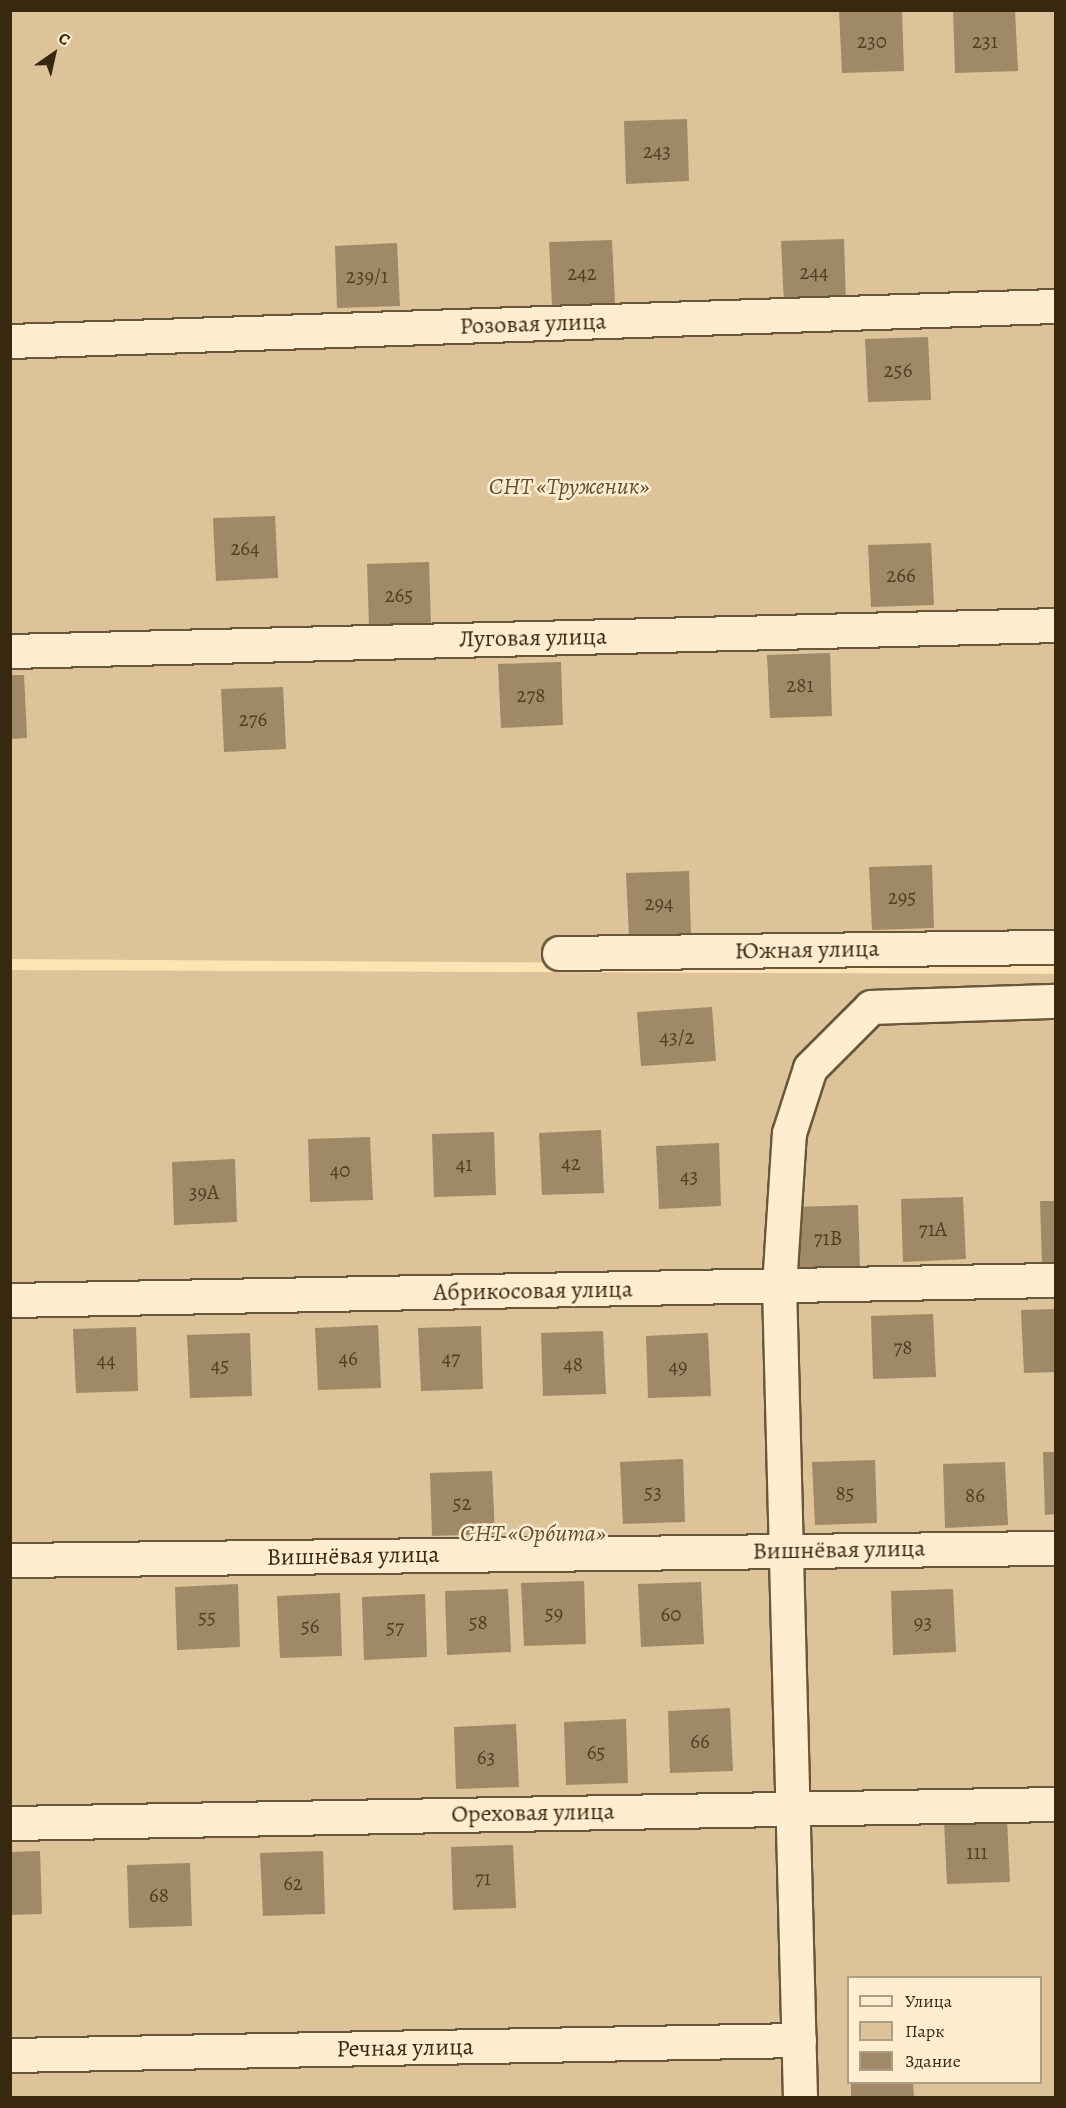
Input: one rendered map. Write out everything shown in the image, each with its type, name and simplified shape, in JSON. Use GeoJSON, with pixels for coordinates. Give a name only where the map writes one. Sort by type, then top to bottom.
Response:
{"type":"FeatureCollection","features":[{"type":"Feature","properties":{"kind":"street","name":"Розовая улица"},"geometry":{"type":"LineString","coordinates":[[10,341],[1056,306]]}},
{"type":"Feature","properties":{"kind":"street","name":"Луговая улица"},"geometry":{"type":"LineString","coordinates":[[10,651],[1056,625]]}},
{"type":"Feature","properties":{"kind":"street","name":"Южная улица"},"geometry":{"type":"LineString","coordinates":[[559,953],[1056,947]]}},
{"type":"Feature","properties":{"kind":"street"},"geometry":{"type":"LineString","coordinates":[[800,2097],[779,1286],[789,1133],[810,1068],[871,1007],[1056,1001]]}},
{"type":"Feature","properties":{"kind":"street","name":"Абрикосовая улица"},"geometry":{"type":"LineString","coordinates":[[10,1300],[1056,1280]]}},
{"type":"Feature","properties":{"kind":"street","name":"Вишнёвая улица"},"geometry":{"type":"LineString","coordinates":[[10,1560],[1056,1548]]}},
{"type":"Feature","properties":{"kind":"street","name":"Ореховая улица"},"geometry":{"type":"LineString","coordinates":[[10,1823],[1056,1804]]}},
{"type":"Feature","properties":{"kind":"street","name":"Речная улица"},"geometry":{"type":"LineString","coordinates":[[10,2055],[799,2040]]}},
{"type":"Feature","properties":{"kind":"green space","name":"СНТ «Труженик»"},"geometry":{"type":"Polygon","coordinates":[[[11,11],[1055,11],[1055,966],[11,959],[11,11]]]}},
{"type":"Feature","properties":{"kind":"green space","name":"СНТ «Орбита»"},"geometry":{"type":"Polygon","coordinates":[[[10,970],[1055,974],[1055,2097],[11,2097],[10,970]]]}},
{"type":"Feature","properties":{"kind":"building"},"geometry":{"type":"Polygon","coordinates":[[[839,10],[902,10],[904,71],[842,73],[839,10]]]}},
{"type":"Feature","properties":{"kind":"building"},"geometry":{"type":"Polygon","coordinates":[[[953,10],[1015,10],[1018,71],[955,73],[953,10]]]}},
{"type":"Feature","properties":{"kind":"building"},"geometry":{"type":"Polygon","coordinates":[[[687,119],[689,181],[626,184],[624,121],[687,119]]]}},
{"type":"Feature","properties":{"kind":"building"},"geometry":{"type":"Polygon","coordinates":[[[844,239],[846,302],[784,304],[781,241],[844,239]]]}},
{"type":"Feature","properties":{"kind":"building"},"geometry":{"type":"Polygon","coordinates":[[[612,240],[615,303],[552,305],[549,242],[612,240]]]}},
{"type":"Feature","properties":{"kind":"building"},"geometry":{"type":"Polygon","coordinates":[[[397,243],[400,306],[337,308],[335,246],[397,243]]]}},
{"type":"Feature","properties":{"kind":"building"},"geometry":{"type":"Polygon","coordinates":[[[928,337],[931,400],[868,402],[865,339],[928,337]]]}},
{"type":"Feature","properties":{"kind":"building"},"geometry":{"type":"Polygon","coordinates":[[[275,516],[278,578],[216,581],[213,518],[275,516]]]}},
{"type":"Feature","properties":{"kind":"building"},"geometry":{"type":"Polygon","coordinates":[[[931,543],[934,605],[871,607],[868,545],[931,543]]]}},
{"type":"Feature","properties":{"kind":"building"},"geometry":{"type":"Polygon","coordinates":[[[429,562],[431,625],[369,627],[367,564],[429,562]]]}},
{"type":"Feature","properties":{"kind":"building"},"geometry":{"type":"Polygon","coordinates":[[[830,653],[832,716],[770,718],[767,655],[830,653]]]}},
{"type":"Feature","properties":{"kind":"building"},"geometry":{"type":"Polygon","coordinates":[[[561,662],[563,725],[501,728],[498,664],[561,662]]]}},
{"type":"Feature","properties":{"kind":"building"},"geometry":{"type":"Polygon","coordinates":[[[10,675],[24,675],[27,738],[10,739],[10,675]]]}},
{"type":"Feature","properties":{"kind":"building"},"geometry":{"type":"Polygon","coordinates":[[[283,687],[286,749],[224,752],[221,689],[283,687]]]}},
{"type":"Feature","properties":{"kind":"building"},"geometry":{"type":"Polygon","coordinates":[[[932,865],[934,928],[872,930],[869,867],[932,865]]]}},
{"type":"Feature","properties":{"kind":"building"},"geometry":{"type":"Polygon","coordinates":[[[689,871],[691,934],[629,936],[626,873],[689,871]]]}},
{"type":"Feature","properties":{"kind":"building"},"geometry":{"type":"Polygon","coordinates":[[[712,1007],[716,1061],[641,1066],[637,1012],[712,1007]]]}},
{"type":"Feature","properties":{"kind":"building"},"geometry":{"type":"Polygon","coordinates":[[[601,1130],[604,1193],[542,1195],[539,1133],[601,1130]]]}},
{"type":"Feature","properties":{"kind":"building"},"geometry":{"type":"Polygon","coordinates":[[[494,1132],[496,1195],[434,1197],[432,1134],[494,1132]]]}},
{"type":"Feature","properties":{"kind":"building"},"geometry":{"type":"Polygon","coordinates":[[[370,1137],[373,1200],[310,1202],[308,1139],[370,1137]]]}},
{"type":"Feature","properties":{"kind":"building"},"geometry":{"type":"Polygon","coordinates":[[[719,1143],[721,1206],[659,1209],[656,1146],[719,1143]]]}},
{"type":"Feature","properties":{"kind":"building"},"geometry":{"type":"Polygon","coordinates":[[[235,1159],[237,1222],[174,1225],[172,1162],[235,1159]]]}},
{"type":"Feature","properties":{"kind":"building"},"geometry":{"type":"Polygon","coordinates":[[[963,1197],[966,1259],[903,1262],[901,1199],[963,1197]]]}},
{"type":"Feature","properties":{"kind":"building"},"geometry":{"type":"Polygon","coordinates":[[[1040,1201],[1056,1201],[1056,1264],[1042,1265],[1040,1201]]]}},
{"type":"Feature","properties":{"kind":"building"},"geometry":{"type":"Polygon","coordinates":[[[858,1205],[860,1268],[797,1270],[795,1207],[858,1205]]]}},
{"type":"Feature","properties":{"kind":"building"},"geometry":{"type":"Polygon","coordinates":[[[1056,1309],[1056,1372],[1024,1373],[1021,1310],[1056,1309]]]}},
{"type":"Feature","properties":{"kind":"building"},"geometry":{"type":"Polygon","coordinates":[[[933,1314],[936,1377],[873,1379],[871,1316],[933,1314]]]}},
{"type":"Feature","properties":{"kind":"building"},"geometry":{"type":"Polygon","coordinates":[[[378,1325],[381,1388],[318,1390],[315,1328],[378,1325]]]}},
{"type":"Feature","properties":{"kind":"building"},"geometry":{"type":"Polygon","coordinates":[[[481,1326],[483,1389],[421,1391],[418,1328],[481,1326]]]}},
{"type":"Feature","properties":{"kind":"building"},"geometry":{"type":"Polygon","coordinates":[[[136,1327],[138,1391],[76,1393],[73,1329],[136,1327]]]}},
{"type":"Feature","properties":{"kind":"building"},"geometry":{"type":"Polygon","coordinates":[[[603,1331],[606,1394],[543,1396],[541,1333],[603,1331]]]}},
{"type":"Feature","properties":{"kind":"building"},"geometry":{"type":"Polygon","coordinates":[[[250,1333],[252,1396],[190,1398],[187,1335],[250,1333]]]}},
{"type":"Feature","properties":{"kind":"building"},"geometry":{"type":"Polygon","coordinates":[[[708,1333],[711,1396],[648,1398],[646,1336],[708,1333]]]}},
{"type":"Feature","properties":{"kind":"building"},"geometry":{"type":"Polygon","coordinates":[[[1043,1452],[1056,1452],[1056,1514],[1045,1515],[1043,1452]]]}},
{"type":"Feature","properties":{"kind":"building"},"geometry":{"type":"Polygon","coordinates":[[[683,1459],[685,1522],[623,1524],[620,1462],[683,1459]]]}},
{"type":"Feature","properties":{"kind":"building"},"geometry":{"type":"Polygon","coordinates":[[[875,1460],[877,1523],[815,1525],[812,1462],[875,1460]]]}},
{"type":"Feature","properties":{"kind":"building"},"geometry":{"type":"Polygon","coordinates":[[[1005,1462],[1008,1525],[945,1528],[943,1464],[1005,1462]]]}},
{"type":"Feature","properties":{"kind":"building"},"geometry":{"type":"Polygon","coordinates":[[[492,1471],[495,1534],[432,1536],[430,1473],[492,1471]]]}},
{"type":"Feature","properties":{"kind":"building"},"geometry":{"type":"Polygon","coordinates":[[[584,1581],[586,1644],[524,1646],[521,1583],[584,1581]]]}},
{"type":"Feature","properties":{"kind":"building"},"geometry":{"type":"Polygon","coordinates":[[[701,1582],[704,1644],[641,1647],[638,1584],[701,1582]]]}},
{"type":"Feature","properties":{"kind":"building"},"geometry":{"type":"Polygon","coordinates":[[[238,1584],[240,1647],[177,1650],[175,1587],[238,1584]]]}},
{"type":"Feature","properties":{"kind":"building"},"geometry":{"type":"Polygon","coordinates":[[[508,1589],[511,1652],[447,1655],[445,1591],[508,1589]]]}},
{"type":"Feature","properties":{"kind":"building"},"geometry":{"type":"Polygon","coordinates":[[[953,1589],[956,1652],[893,1655],[891,1591],[953,1589]]]}},
{"type":"Feature","properties":{"kind":"building"},"geometry":{"type":"Polygon","coordinates":[[[340,1593],[342,1656],[280,1658],[277,1596],[340,1593]]]}},
{"type":"Feature","properties":{"kind":"building"},"geometry":{"type":"Polygon","coordinates":[[[425,1594],[427,1657],[364,1660],[362,1597],[425,1594]]]}},
{"type":"Feature","properties":{"kind":"building"},"geometry":{"type":"Polygon","coordinates":[[[730,1708],[733,1771],[670,1773],[668,1711],[730,1708]]]}},
{"type":"Feature","properties":{"kind":"building"},"geometry":{"type":"Polygon","coordinates":[[[626,1719],[628,1783],[566,1785],[564,1722],[626,1719]]]}},
{"type":"Feature","properties":{"kind":"building"},"geometry":{"type":"Polygon","coordinates":[[[516,1724],[519,1787],[456,1789],[454,1727],[516,1724]]]}},
{"type":"Feature","properties":{"kind":"building"},"geometry":{"type":"Polygon","coordinates":[[[1007,1819],[1010,1882],[947,1884],[944,1821],[1007,1819]]]}},
{"type":"Feature","properties":{"kind":"building"},"geometry":{"type":"Polygon","coordinates":[[[513,1845],[516,1908],[453,1910],[451,1847],[513,1845]]]}},
{"type":"Feature","properties":{"kind":"building"},"geometry":{"type":"Polygon","coordinates":[[[40,1851],[42,1914],[10,1915],[10,1852],[40,1851]]]}},
{"type":"Feature","properties":{"kind":"building"},"geometry":{"type":"Polygon","coordinates":[[[323,1851],[325,1914],[263,1916],[260,1853],[323,1851]]]}},
{"type":"Feature","properties":{"kind":"building"},"geometry":{"type":"Polygon","coordinates":[[[190,1863],[192,1926],[129,1928],[127,1865],[190,1863]]]}},
{"type":"Feature","properties":{"kind":"building"},"geometry":{"type":"Polygon","coordinates":[[[851,2084],[913,2084],[914,2098],[851,2098],[851,2084]]]}}]}
